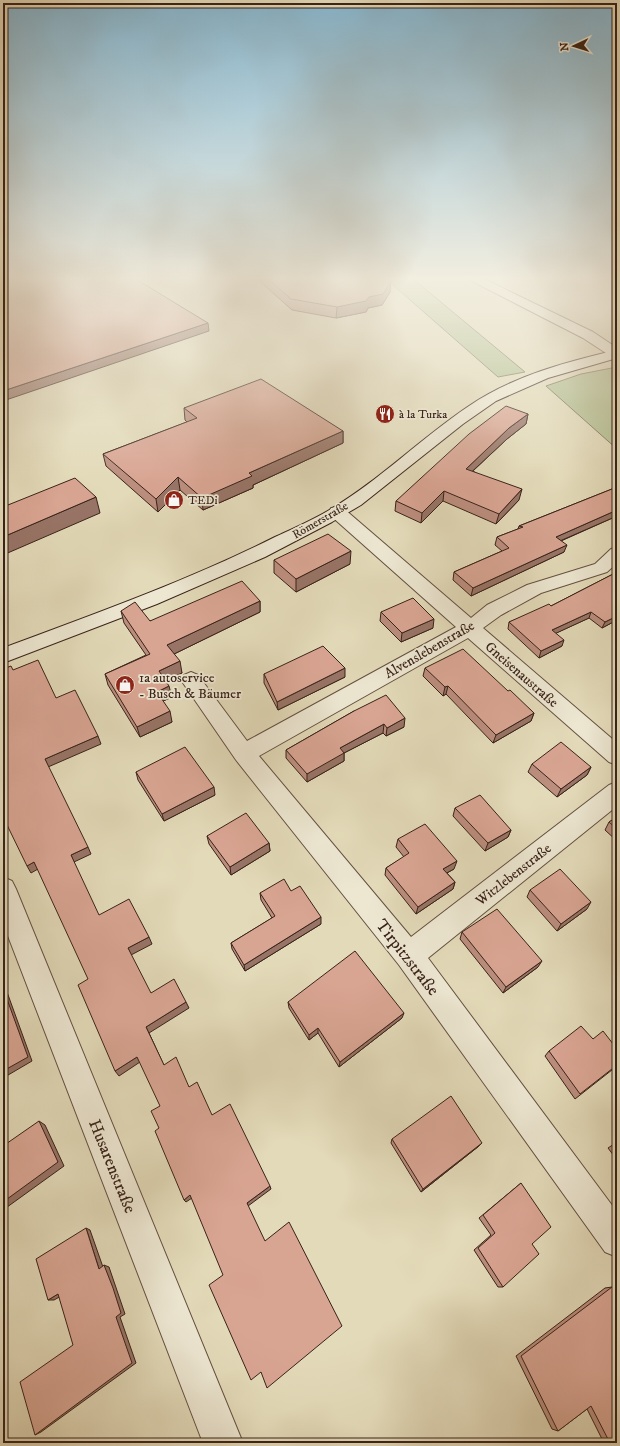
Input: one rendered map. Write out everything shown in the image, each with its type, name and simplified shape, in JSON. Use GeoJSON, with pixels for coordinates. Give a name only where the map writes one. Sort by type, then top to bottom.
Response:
{"type":"FeatureCollection","features":[{"type":"Feature","properties":{"kind":"street"},"geometry":{"type":"LineString","coordinates":[[604,345],[617,354]]}},
{"type":"Feature","properties":{"kind":"street","name":"Römerstraße"},"geometry":{"type":"LineString","coordinates":[[3,656],[231,567],[337,512],[458,420],[492,398],[552,372],[617,354]]}},
{"type":"Feature","properties":{"kind":"street","name":"Gneisenaustraße"},"geometry":{"type":"LineString","coordinates":[[337,512],[617,756]]}},
{"type":"Feature","properties":{"kind":"street","name":"Alvenslebenstraße"},"geometry":{"type":"LineString","coordinates":[[244,754],[470,628],[494,610],[534,589],[601,568],[617,553]]}},
{"type":"Feature","properties":{"kind":"street","name":"Tirpitzstraße"},"geometry":{"type":"LineString","coordinates":[[191,680],[244,754],[409,956],[617,1240]]}},
{"type":"Feature","properties":{"kind":"street","name":"Witzlebenstraße"},"geometry":{"type":"LineString","coordinates":[[409,956],[617,792]]}},
{"type":"Feature","properties":{"kind":"street","name":"Husarenstraße"},"geometry":{"type":"LineString","coordinates":[[3,889],[223,1443]]}},
{"type":"Feature","properties":{"kind":"green space"},"geometry":{"type":"Polygon","coordinates":[[[462,345],[493,345],[525,372],[498,377],[462,345]]]}},
{"type":"Feature","properties":{"kind":"green space"},"geometry":{"type":"Polygon","coordinates":[[[617,367],[617,449],[546,386],[581,374],[617,367]]]}},
{"type":"Feature","properties":{"kind":"building"},"geometry":{"type":"Polygon","coordinates":[[[3,345],[140,345],[3,391],[3,345]]]}},
{"type":"Feature","properties":{"kind":"building"},"geometry":{"type":"Polygon","coordinates":[[[261,379],[343,431],[249,473],[252,476],[202,498],[178,477],[156,499],[103,454],[197,418],[184,408],[261,379]]]}},
{"type":"Feature","properties":{"kind":"building"},"geometry":{"type":"Polygon","coordinates":[[[506,406],[528,414],[509,428],[466,469],[522,489],[499,514],[444,491],[422,513],[396,501],[469,434],[506,406]]]}},
{"type":"Feature","properties":{"kind":"building"},"geometry":{"type":"Polygon","coordinates":[[[75,478],[96,497],[3,537],[3,507],[75,478]]]}},
{"type":"Feature","properties":{"kind":"building"},"geometry":{"type":"Polygon","coordinates":[[[617,487],[617,510],[556,537],[567,545],[473,588],[454,572],[509,548],[497,537],[523,527],[519,526],[617,487]]]}},
{"type":"Feature","properties":{"kind":"building"},"geometry":{"type":"Polygon","coordinates":[[[328,534],[351,551],[296,579],[274,560],[328,534]]]}},
{"type":"Feature","properties":{"kind":"building"},"geometry":{"type":"Polygon","coordinates":[[[617,572],[617,616],[605,622],[591,612],[552,630],[564,640],[541,651],[509,622],[549,604],[551,606],[617,572]]]}},
{"type":"Feature","properties":{"kind":"building"},"geometry":{"type":"Polygon","coordinates":[[[242,581],[260,601],[167,645],[180,661],[159,671],[169,686],[157,692],[170,711],[137,727],[105,674],[150,654],[121,611],[135,602],[150,621],[242,581]]]}},
{"type":"Feature","properties":{"kind":"building"},"geometry":{"type":"Polygon","coordinates":[[[413,598],[434,619],[402,633],[381,612],[413,598]]]}},
{"type":"Feature","properties":{"kind":"building"},"geometry":{"type":"Polygon","coordinates":[[[323,646],[345,668],[277,702],[264,674],[323,646]]]}},
{"type":"Feature","properties":{"kind":"building"},"geometry":{"type":"Polygon","coordinates":[[[463,649],[534,713],[496,735],[448,686],[445,687],[425,668],[463,649]]]}},
{"type":"Feature","properties":{"kind":"building"},"geometry":{"type":"Polygon","coordinates":[[[38,660],[56,698],[75,690],[98,736],[45,759],[88,847],[71,855],[99,915],[129,899],[149,937],[128,948],[151,993],[174,979],[186,1002],[146,1027],[164,1065],[176,1057],[189,1087],[197,1082],[212,1115],[230,1104],[270,1186],[247,1203],[265,1241],[289,1222],[342,1326],[267,1388],[261,1372],[251,1380],[209,1285],[223,1275],[190,1195],[184,1200],[155,1131],[159,1128],[151,1111],[160,1106],[137,1057],[115,1071],[78,985],[88,979],[34,862],[27,866],[3,815],[3,669],[11,666],[13,670],[38,660]]]}},
{"type":"Feature","properties":{"kind":"building"},"geometry":{"type":"Polygon","coordinates":[[[386,695],[405,718],[387,728],[384,724],[340,748],[344,753],[307,774],[286,750],[354,711],[386,695]]]}},
{"type":"Feature","properties":{"kind":"building"},"geometry":{"type":"Polygon","coordinates":[[[561,742],[591,767],[561,789],[532,764],[561,742]]]}},
{"type":"Feature","properties":{"kind":"building"},"geometry":{"type":"Polygon","coordinates":[[[185,747],[214,787],[162,814],[136,772],[185,747]]]}},
{"type":"Feature","properties":{"kind":"building"},"geometry":{"type":"Polygon","coordinates":[[[480,795],[511,830],[488,843],[455,808],[480,795]]]}},
{"type":"Feature","properties":{"kind":"building"},"geometry":{"type":"Polygon","coordinates":[[[246,813],[269,843],[230,867],[207,836],[246,813]]]}},
{"type":"Feature","properties":{"kind":"building"},"geometry":{"type":"Polygon","coordinates":[[[617,817],[617,829],[609,822],[617,817]]]}},
{"type":"Feature","properties":{"kind":"building"},"geometry":{"type":"Polygon","coordinates":[[[425,824],[457,861],[443,869],[455,882],[418,907],[386,868],[409,853],[398,839],[425,824]]]}},
{"type":"Feature","properties":{"kind":"building"},"geometry":{"type":"Polygon","coordinates":[[[560,869],[591,902],[561,924],[530,890],[560,869]]]}},
{"type":"Feature","properties":{"kind":"building"},"geometry":{"type":"Polygon","coordinates":[[[284,879],[291,891],[300,886],[321,917],[244,965],[231,943],[275,916],[260,893],[284,879]]]}},
{"type":"Feature","properties":{"kind":"building"},"geometry":{"type":"Polygon","coordinates":[[[497,909],[542,961],[506,987],[462,932],[497,909]]]}},
{"type":"Feature","properties":{"kind":"building"},"geometry":{"type":"Polygon","coordinates":[[[355,951],[404,1013],[340,1062],[318,1028],[309,1035],[288,1002],[355,951]]]}},
{"type":"Feature","properties":{"kind":"building"},"geometry":{"type":"Polygon","coordinates":[[[3,988],[28,1057],[3,1071],[3,988]]]}},
{"type":"Feature","properties":{"kind":"building"},"geometry":{"type":"Polygon","coordinates":[[[581,1026],[593,1039],[603,1031],[617,1049],[617,1065],[580,1094],[549,1051],[581,1026]]]}},
{"type":"Feature","properties":{"kind":"building"},"geometry":{"type":"Polygon","coordinates":[[[451,1096],[482,1143],[423,1189],[392,1139],[451,1096]]]}},
{"type":"Feature","properties":{"kind":"building"},"geometry":{"type":"Polygon","coordinates":[[[39,1121],[58,1162],[3,1202],[3,1146],[39,1121]]]}},
{"type":"Feature","properties":{"kind":"building"},"geometry":{"type":"Polygon","coordinates":[[[521,1183],[551,1227],[532,1244],[539,1254],[503,1287],[478,1248],[495,1233],[483,1215],[521,1183]]]}},
{"type":"Feature","properties":{"kind":"building"},"geometry":{"type":"Polygon","coordinates":[[[86,1228],[99,1269],[104,1265],[113,1288],[121,1313],[116,1317],[132,1363],[35,1435],[20,1382],[73,1345],[58,1294],[48,1300],[36,1259],[86,1228]]]}},
{"type":"Feature","properties":{"kind":"building"},"geometry":{"type":"Polygon","coordinates":[[[612,1287],[617,1296],[617,1443],[610,1443],[591,1406],[558,1431],[521,1356],[612,1287]]]}},
{"type":"Feature","properties":{"kind":"place","name":"à la Turka"},"geometry":{"type":"Point","coordinates":[385,414]}},
{"type":"Feature","properties":{"kind":"place","name":"TEDi"},"geometry":{"type":"Point","coordinates":[174,500]}},
{"type":"Feature","properties":{"kind":"place","name":"1a autoservice - Busch & Bäumer"},"geometry":{"type":"Point","coordinates":[125,685]}}]}
